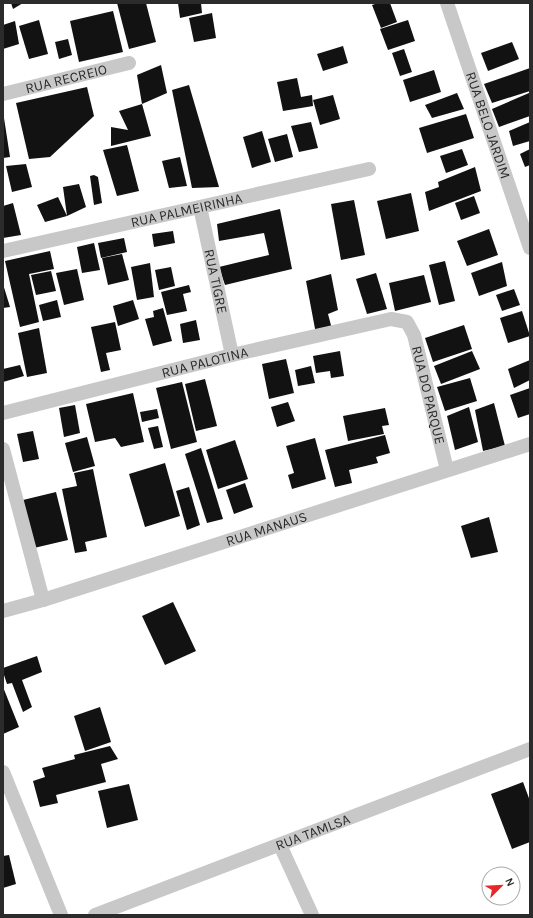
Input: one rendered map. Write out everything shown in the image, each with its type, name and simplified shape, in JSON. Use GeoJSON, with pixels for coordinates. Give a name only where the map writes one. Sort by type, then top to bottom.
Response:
{"type":"FeatureCollection","features":[{"type":"Feature","properties":{"kind":"street","name":"RUA BELO JARDIM"},"geometry":{"type":"LineString","coordinates":[[447,3],[530,248]]}},
{"type":"Feature","properties":{"kind":"street","name":"RUA RECREIO"},"geometry":{"type":"LineString","coordinates":[[3,94],[129,63]]}},
{"type":"Feature","properties":{"kind":"street","name":"RUA PALMEIRINHA"},"geometry":{"type":"LineString","coordinates":[[3,251],[369,169]]}},
{"type":"Feature","properties":{"kind":"street","name":"RUA TIGRE"},"geometry":{"type":"LineString","coordinates":[[200,207],[232,355]]}},
{"type":"Feature","properties":{"kind":"street","name":"RUA PALOTINA"},"geometry":{"type":"LineString","coordinates":[[3,413],[232,355],[391,319],[407,322]]}},
{"type":"Feature","properties":{"kind":"street","name":"RUA DO PARQUE"},"geometry":{"type":"LineString","coordinates":[[407,322],[414,336],[447,470]]}},
{"type":"Feature","properties":{"kind":"street","name":"RUA MANAUS"},"geometry":{"type":"LineString","coordinates":[[3,611],[43,600],[530,444]]}},
{"type":"Feature","properties":{"kind":"street"},"geometry":{"type":"LineString","coordinates":[[3,449],[43,600]]}},
{"type":"Feature","properties":{"kind":"street","name":"RUA TAMLSA"},"geometry":{"type":"LineString","coordinates":[[95,915],[530,748]]}},
{"type":"Feature","properties":{"kind":"street"},"geometry":{"type":"LineString","coordinates":[[3,772],[61,915]]}},
{"type":"Feature","properties":{"kind":"street"},"geometry":{"type":"LineString","coordinates":[[280,845],[312,915]]}},
{"type":"Feature","properties":{"kind":"building"},"geometry":{"type":"Polygon","coordinates":[[[11,3],[23,3],[13,9],[11,3]]]}},
{"type":"Feature","properties":{"kind":"building"},"geometry":{"type":"Polygon","coordinates":[[[117,3],[146,3],[156,42],[129,49],[117,3]]]}},
{"type":"Feature","properties":{"kind":"building"},"geometry":{"type":"Polygon","coordinates":[[[178,3],[201,3],[202,13],[180,18],[178,3]]]}},
{"type":"Feature","properties":{"kind":"building"},"geometry":{"type":"Polygon","coordinates":[[[378,3],[390,3],[397,22],[381,28],[372,5],[378,3]]]}},
{"type":"Feature","properties":{"kind":"building"},"geometry":{"type":"Polygon","coordinates":[[[113,11],[123,52],[79,62],[70,21],[113,11]]]}},
{"type":"Feature","properties":{"kind":"building"},"geometry":{"type":"Polygon","coordinates":[[[212,13],[216,38],[194,42],[189,18],[212,13]]]}},
{"type":"Feature","properties":{"kind":"building"},"geometry":{"type":"Polygon","coordinates":[[[39,20],[48,54],[29,59],[19,26],[39,20]]]}},
{"type":"Feature","properties":{"kind":"building"},"geometry":{"type":"Polygon","coordinates":[[[408,20],[415,41],[388,50],[380,29],[408,20]]]}},
{"type":"Feature","properties":{"kind":"building"},"geometry":{"type":"Polygon","coordinates":[[[15,21],[19,44],[3,49],[3,25],[15,21]]]}},
{"type":"Feature","properties":{"kind":"building"},"geometry":{"type":"Polygon","coordinates":[[[68,39],[72,55],[59,59],[55,42],[68,39]]]}},
{"type":"Feature","properties":{"kind":"building"},"geometry":{"type":"Polygon","coordinates":[[[512,42],[519,59],[488,71],[481,53],[512,42]]]}},
{"type":"Feature","properties":{"kind":"building"},"geometry":{"type":"Polygon","coordinates":[[[343,46],[348,63],[323,71],[317,54],[343,46]]]}},
{"type":"Feature","properties":{"kind":"building"},"geometry":{"type":"Polygon","coordinates":[[[404,49],[412,72],[400,76],[392,53],[404,49]]]}},
{"type":"Feature","properties":{"kind":"building"},"geometry":{"type":"Polygon","coordinates":[[[161,65],[167,93],[142,104],[137,75],[161,65]]]}},
{"type":"Feature","properties":{"kind":"building"},"geometry":{"type":"Polygon","coordinates":[[[530,68],[530,91],[492,103],[484,84],[530,68]]]}},
{"type":"Feature","properties":{"kind":"building"},"geometry":{"type":"Polygon","coordinates":[[[434,70],[441,92],[410,102],[403,80],[434,70]]]}},
{"type":"Feature","properties":{"kind":"building"},"geometry":{"type":"Polygon","coordinates":[[[297,78],[301,97],[312,95],[313,106],[283,111],[277,82],[297,78]]]}},
{"type":"Feature","properties":{"kind":"building"},"geometry":{"type":"Polygon","coordinates":[[[189,85],[219,187],[192,188],[172,90],[189,85]]]}},
{"type":"Feature","properties":{"kind":"building"},"geometry":{"type":"Polygon","coordinates":[[[87,87],[94,116],[50,157],[29,159],[16,103],[87,87]]]}},
{"type":"Feature","properties":{"kind":"building"},"geometry":{"type":"Polygon","coordinates":[[[457,93],[464,109],[432,118],[425,105],[457,93]]]}},
{"type":"Feature","properties":{"kind":"building"},"geometry":{"type":"Polygon","coordinates":[[[529,93],[530,116],[499,127],[492,109],[529,93]]]}},
{"type":"Feature","properties":{"kind":"building"},"geometry":{"type":"Polygon","coordinates":[[[333,95],[340,119],[320,125],[313,100],[333,95]]]}},
{"type":"Feature","properties":{"kind":"building"},"geometry":{"type":"Polygon","coordinates":[[[142,104],[151,136],[111,146],[111,127],[128,130],[119,111],[142,104]]]}},
{"type":"Feature","properties":{"kind":"building"},"geometry":{"type":"Polygon","coordinates":[[[466,114],[474,138],[427,153],[419,128],[466,114]]]}},
{"type":"Feature","properties":{"kind":"building"},"geometry":{"type":"Polygon","coordinates":[[[3,118],[10,157],[3,158],[3,118]]]}},
{"type":"Feature","properties":{"kind":"building"},"geometry":{"type":"Polygon","coordinates":[[[311,122],[318,148],[299,152],[291,126],[311,122]]]}},
{"type":"Feature","properties":{"kind":"building"},"geometry":{"type":"Polygon","coordinates":[[[530,122],[530,141],[513,146],[509,131],[530,122]]]}},
{"type":"Feature","properties":{"kind":"building"},"geometry":{"type":"Polygon","coordinates":[[[262,131],[271,162],[252,168],[243,137],[262,131]]]}},
{"type":"Feature","properties":{"kind":"building"},"geometry":{"type":"Polygon","coordinates":[[[287,134],[293,157],[275,162],[268,139],[287,134]]]}},
{"type":"Feature","properties":{"kind":"building"},"geometry":{"type":"Polygon","coordinates":[[[127,145],[139,191],[117,196],[103,150],[127,145]]]}},
{"type":"Feature","properties":{"kind":"building"},"geometry":{"type":"Polygon","coordinates":[[[462,149],[468,165],[446,173],[440,156],[462,149]]]}},
{"type":"Feature","properties":{"kind":"building"},"geometry":{"type":"Polygon","coordinates":[[[530,149],[530,165],[525,167],[520,154],[530,149]]]}},
{"type":"Feature","properties":{"kind":"building"},"geometry":{"type":"Polygon","coordinates":[[[180,157],[187,186],[169,188],[162,161],[180,157]]]}},
{"type":"Feature","properties":{"kind":"building"},"geometry":{"type":"Polygon","coordinates":[[[26,164],[32,187],[12,192],[6,166],[26,164]]]}},
{"type":"Feature","properties":{"kind":"building"},"geometry":{"type":"Polygon","coordinates":[[[475,167],[481,191],[429,211],[425,192],[439,187],[438,182],[475,167]]]}},
{"type":"Feature","properties":{"kind":"building"},"geometry":{"type":"Polygon","coordinates":[[[94,175],[98,177],[102,203],[94,205],[90,176],[94,175]]]}},
{"type":"Feature","properties":{"kind":"building"},"geometry":{"type":"Polygon","coordinates":[[[79,184],[86,207],[67,216],[63,187],[79,184]]]}},
{"type":"Feature","properties":{"kind":"building"},"geometry":{"type":"Polygon","coordinates":[[[411,193],[419,231],[386,239],[377,201],[411,193]]]}},
{"type":"Feature","properties":{"kind":"building"},"geometry":{"type":"Polygon","coordinates":[[[474,196],[480,213],[461,220],[455,203],[474,196]]]}},
{"type":"Feature","properties":{"kind":"building"},"geometry":{"type":"Polygon","coordinates":[[[58,197],[67,216],[45,222],[37,205],[58,197]]]}},
{"type":"Feature","properties":{"kind":"building"},"geometry":{"type":"Polygon","coordinates":[[[354,200],[365,255],[341,260],[331,204],[354,200]]]}},
{"type":"Feature","properties":{"kind":"building"},"geometry":{"type":"Polygon","coordinates":[[[13,203],[21,235],[3,238],[3,206],[13,203]]]}},
{"type":"Feature","properties":{"kind":"building"},"geometry":{"type":"Polygon","coordinates":[[[280,209],[292,269],[225,285],[219,267],[269,255],[264,233],[219,241],[217,224],[280,209]]]}},
{"type":"Feature","properties":{"kind":"building"},"geometry":{"type":"Polygon","coordinates":[[[489,229],[498,255],[467,266],[457,241],[489,229]]]}},
{"type":"Feature","properties":{"kind":"building"},"geometry":{"type":"Polygon","coordinates":[[[173,231],[175,243],[154,247],[152,234],[173,231]]]}},
{"type":"Feature","properties":{"kind":"building"},"geometry":{"type":"Polygon","coordinates":[[[124,238],[127,252],[101,258],[98,243],[124,238]]]}},
{"type":"Feature","properties":{"kind":"building"},"geometry":{"type":"Polygon","coordinates":[[[94,243],[100,270],[82,273],[77,247],[94,243]]]}},
{"type":"Feature","properties":{"kind":"building"},"geometry":{"type":"Polygon","coordinates":[[[50,251],[54,269],[29,274],[39,322],[20,327],[5,261],[50,251]]]}},
{"type":"Feature","properties":{"kind":"building"},"geometry":{"type":"Polygon","coordinates":[[[122,254],[129,280],[108,285],[102,258],[122,254]]]}},
{"type":"Feature","properties":{"kind":"building"},"geometry":{"type":"Polygon","coordinates":[[[445,261],[455,301],[439,305],[429,265],[445,261]]]}},
{"type":"Feature","properties":{"kind":"building"},"geometry":{"type":"Polygon","coordinates":[[[502,262],[507,286],[479,296],[471,273],[502,262]]]}},
{"type":"Feature","properties":{"kind":"building"},"geometry":{"type":"Polygon","coordinates":[[[150,263],[154,297],[137,300],[131,267],[150,263]]]}},
{"type":"Feature","properties":{"kind":"building"},"geometry":{"type":"Polygon","coordinates":[[[171,267],[175,286],[159,290],[155,270],[171,267]]]}},
{"type":"Feature","properties":{"kind":"building"},"geometry":{"type":"Polygon","coordinates":[[[77,269],[84,300],[64,305],[56,273],[77,269]]]}},
{"type":"Feature","properties":{"kind":"building"},"geometry":{"type":"Polygon","coordinates":[[[51,271],[56,291],[36,295],[31,275],[51,271]]]}},
{"type":"Feature","properties":{"kind":"building"},"geometry":{"type":"Polygon","coordinates":[[[376,273],[387,309],[367,314],[356,279],[376,273]]]}},
{"type":"Feature","properties":{"kind":"building"},"geometry":{"type":"Polygon","coordinates":[[[331,274],[338,310],[328,314],[332,329],[316,334],[306,281],[331,274]]]}},
{"type":"Feature","properties":{"kind":"building"},"geometry":{"type":"Polygon","coordinates":[[[424,275],[431,302],[395,311],[389,283],[424,275]]]}},
{"type":"Feature","properties":{"kind":"building"},"geometry":{"type":"Polygon","coordinates":[[[3,284],[10,307],[3,308],[3,284]]]}},
{"type":"Feature","properties":{"kind":"building"},"geometry":{"type":"Polygon","coordinates":[[[189,285],[191,292],[183,294],[187,311],[167,315],[161,292],[189,285]]]}},
{"type":"Feature","properties":{"kind":"building"},"geometry":{"type":"Polygon","coordinates":[[[514,289],[520,305],[502,311],[496,295],[514,289]]]}},
{"type":"Feature","properties":{"kind":"building"},"geometry":{"type":"Polygon","coordinates":[[[57,300],[61,317],[43,321],[39,305],[57,300]]]}},
{"type":"Feature","properties":{"kind":"building"},"geometry":{"type":"Polygon","coordinates":[[[133,300],[139,319],[118,326],[113,306],[133,300]]]}},
{"type":"Feature","properties":{"kind":"building"},"geometry":{"type":"Polygon","coordinates":[[[163,308],[172,341],[153,346],[145,319],[154,317],[153,311],[163,308]]]}},
{"type":"Feature","properties":{"kind":"building"},"geometry":{"type":"Polygon","coordinates":[[[522,311],[530,336],[508,343],[500,318],[522,311]]]}},
{"type":"Feature","properties":{"kind":"building"},"geometry":{"type":"Polygon","coordinates":[[[196,320],[200,340],[183,343],[180,324],[196,320]]]}},
{"type":"Feature","properties":{"kind":"building"},"geometry":{"type":"Polygon","coordinates":[[[115,322],[121,350],[106,353],[110,370],[101,372],[91,327],[115,322]]]}},
{"type":"Feature","properties":{"kind":"building"},"geometry":{"type":"Polygon","coordinates":[[[464,325],[472,349],[433,362],[425,338],[464,325]]]}},
{"type":"Feature","properties":{"kind":"building"},"geometry":{"type":"Polygon","coordinates":[[[39,328],[47,373],[27,377],[18,333],[39,328]]]}},
{"type":"Feature","properties":{"kind":"building"},"geometry":{"type":"Polygon","coordinates":[[[340,351],[344,376],[331,378],[330,371],[316,373],[313,356],[340,351]]]}},
{"type":"Feature","properties":{"kind":"building"},"geometry":{"type":"Polygon","coordinates":[[[472,351],[480,369],[441,384],[434,366],[472,351]]]}},
{"type":"Feature","properties":{"kind":"building"},"geometry":{"type":"Polygon","coordinates":[[[286,359],[294,393],[269,399],[262,364],[286,359]]]}},
{"type":"Feature","properties":{"kind":"building"},"geometry":{"type":"Polygon","coordinates":[[[530,360],[530,380],[514,388],[508,369],[530,360]]]}},
{"type":"Feature","properties":{"kind":"building"},"geometry":{"type":"Polygon","coordinates":[[[20,365],[24,376],[3,382],[3,369],[20,365]]]}},
{"type":"Feature","properties":{"kind":"building"},"geometry":{"type":"Polygon","coordinates":[[[311,366],[315,383],[298,386],[295,370],[311,366]]]}},
{"type":"Feature","properties":{"kind":"building"},"geometry":{"type":"Polygon","coordinates":[[[470,378],[477,401],[445,411],[437,387],[470,378]]]}},
{"type":"Feature","properties":{"kind":"building"},"geometry":{"type":"Polygon","coordinates":[[[205,379],[217,426],[196,431],[185,384],[205,379]]]}},
{"type":"Feature","properties":{"kind":"building"},"geometry":{"type":"Polygon","coordinates":[[[182,382],[197,442],[171,449],[156,388],[182,382]]]}},
{"type":"Feature","properties":{"kind":"building"},"geometry":{"type":"Polygon","coordinates":[[[530,388],[530,414],[518,418],[510,395],[530,388]]]}},
{"type":"Feature","properties":{"kind":"building"},"geometry":{"type":"Polygon","coordinates":[[[133,393],[144,442],[121,447],[115,438],[95,442],[86,404],[133,393]]]}},
{"type":"Feature","properties":{"kind":"building"},"geometry":{"type":"Polygon","coordinates":[[[288,402],[295,421],[277,427],[271,407],[288,402]]]}},
{"type":"Feature","properties":{"kind":"building"},"geometry":{"type":"Polygon","coordinates":[[[494,403],[505,446],[483,451],[475,410],[494,403]]]}},
{"type":"Feature","properties":{"kind":"building"},"geometry":{"type":"Polygon","coordinates":[[[75,405],[80,433],[64,437],[59,408],[75,405]]]}},
{"type":"Feature","properties":{"kind":"building"},"geometry":{"type":"Polygon","coordinates":[[[469,407],[478,442],[455,450],[447,416],[469,407]]]}},
{"type":"Feature","properties":{"kind":"building"},"geometry":{"type":"Polygon","coordinates":[[[385,408],[389,425],[382,426],[384,434],[348,441],[343,416],[385,408]]]}},
{"type":"Feature","properties":{"kind":"building"},"geometry":{"type":"Polygon","coordinates":[[[157,409],[159,418],[142,422],[140,412],[157,409]]]}},
{"type":"Feature","properties":{"kind":"building"},"geometry":{"type":"Polygon","coordinates":[[[158,426],[163,447],[154,449],[148,428],[158,426]]]}},
{"type":"Feature","properties":{"kind":"building"},"geometry":{"type":"Polygon","coordinates":[[[33,431],[39,459],[23,462],[17,434],[33,431]]]}},
{"type":"Feature","properties":{"kind":"building"},"geometry":{"type":"Polygon","coordinates":[[[385,435],[390,453],[376,457],[378,463],[349,470],[352,483],[335,487],[325,450],[385,435]]]}},
{"type":"Feature","properties":{"kind":"building"},"geometry":{"type":"Polygon","coordinates":[[[87,437],[95,466],[73,472],[65,443],[87,437]]]}},
{"type":"Feature","properties":{"kind":"building"},"geometry":{"type":"Polygon","coordinates":[[[315,438],[326,479],[292,489],[288,475],[294,473],[286,446],[315,438]]]}},
{"type":"Feature","properties":{"kind":"building"},"geometry":{"type":"Polygon","coordinates":[[[235,440],[248,479],[218,489],[206,450],[235,440]]]}},
{"type":"Feature","properties":{"kind":"building"},"geometry":{"type":"Polygon","coordinates":[[[201,448],[223,519],[207,523],[185,454],[201,448]]]}},
{"type":"Feature","properties":{"kind":"building"},"geometry":{"type":"Polygon","coordinates":[[[165,463],[180,516],[145,527],[129,474],[165,463]]]}},
{"type":"Feature","properties":{"kind":"building"},"geometry":{"type":"Polygon","coordinates":[[[93,469],[107,537],[85,542],[87,551],[75,553],[62,489],[77,486],[74,473],[93,469]]]}},
{"type":"Feature","properties":{"kind":"building"},"geometry":{"type":"Polygon","coordinates":[[[245,483],[253,507],[234,514],[226,490],[245,483]]]}},
{"type":"Feature","properties":{"kind":"building"},"geometry":{"type":"Polygon","coordinates":[[[189,487],[200,525],[187,530],[176,491],[189,487]]]}},
{"type":"Feature","properties":{"kind":"building"},"geometry":{"type":"Polygon","coordinates":[[[56,492],[68,540],[34,548],[23,500],[56,492]]]}},
{"type":"Feature","properties":{"kind":"building"},"geometry":{"type":"Polygon","coordinates":[[[489,517],[498,552],[471,558],[461,526],[489,517]]]}},
{"type":"Feature","properties":{"kind":"building"},"geometry":{"type":"Polygon","coordinates":[[[173,602],[196,651],[165,665],[142,616],[173,602]]]}},
{"type":"Feature","properties":{"kind":"building"},"geometry":{"type":"Polygon","coordinates":[[[37,656],[42,672],[22,680],[32,707],[23,712],[12,683],[7,684],[3,668],[37,656]]]}},
{"type":"Feature","properties":{"kind":"building"},"geometry":{"type":"Polygon","coordinates":[[[3,687],[19,727],[3,734],[3,687]]]}},
{"type":"Feature","properties":{"kind":"building"},"geometry":{"type":"Polygon","coordinates":[[[100,707],[111,742],[85,751],[74,716],[100,707]]]}},
{"type":"Feature","properties":{"kind":"building"},"geometry":{"type":"Polygon","coordinates":[[[110,746],[118,759],[101,764],[106,782],[56,795],[58,803],[40,807],[33,781],[45,777],[42,768],[75,759],[74,755],[110,746]]]}},
{"type":"Feature","properties":{"kind":"building"},"geometry":{"type":"Polygon","coordinates":[[[523,782],[530,801],[530,842],[512,849],[491,794],[523,782]]]}},
{"type":"Feature","properties":{"kind":"building"},"geometry":{"type":"Polygon","coordinates":[[[129,784],[138,820],[107,828],[98,791],[129,784]]]}},
{"type":"Feature","properties":{"kind":"building"},"geometry":{"type":"Polygon","coordinates":[[[9,855],[16,884],[3,888],[3,856],[9,855]]]}}]}
